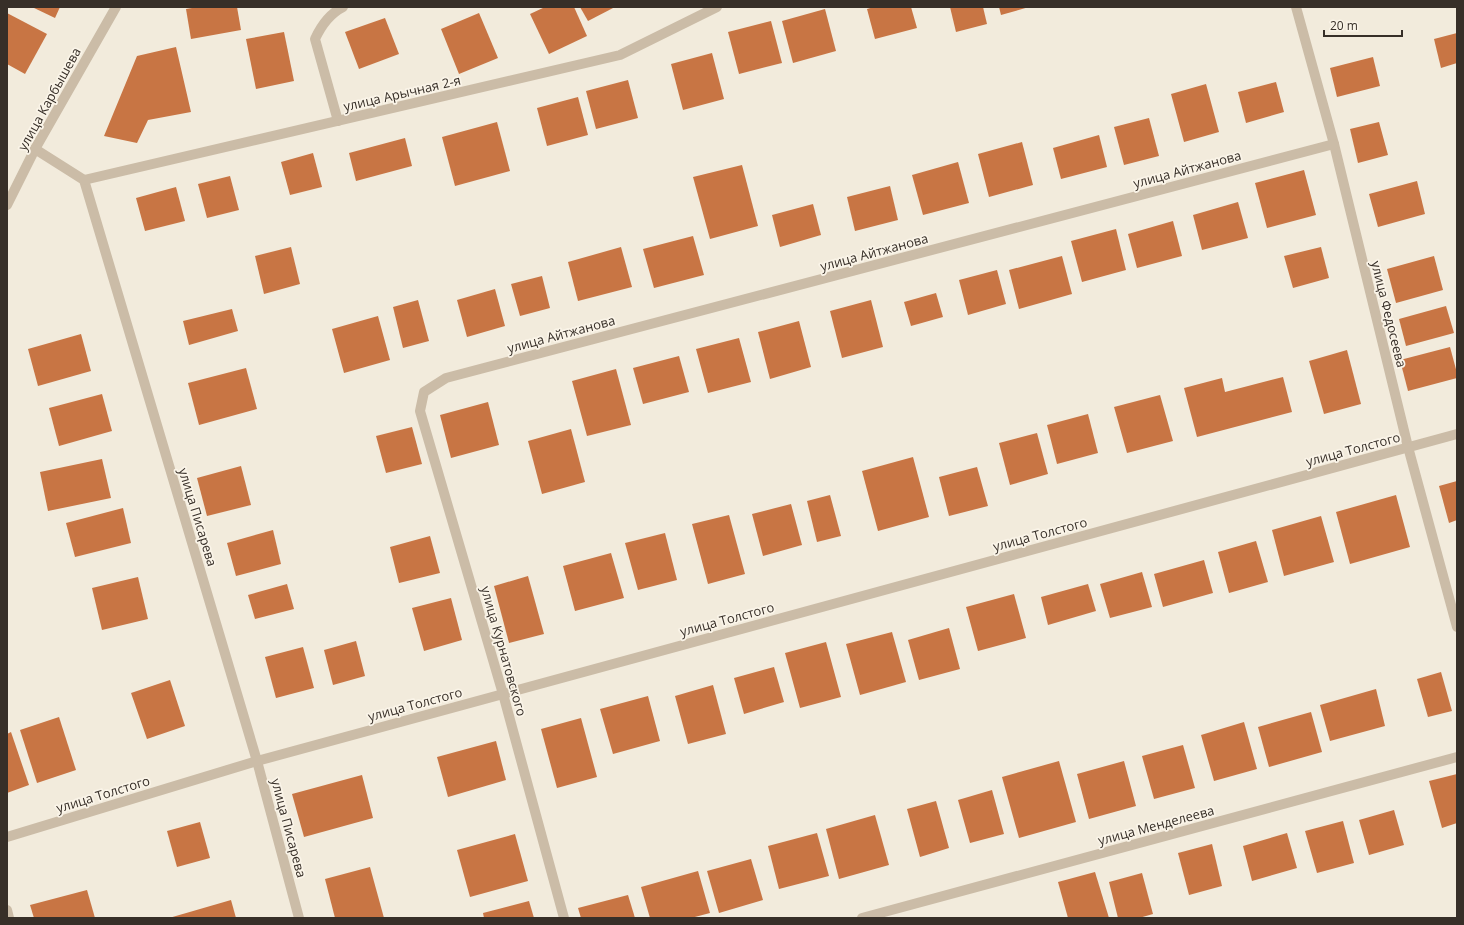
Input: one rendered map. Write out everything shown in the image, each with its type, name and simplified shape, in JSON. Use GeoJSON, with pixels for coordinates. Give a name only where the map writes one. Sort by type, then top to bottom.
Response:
{"type":"FeatureCollection","features":[{"type":"Feature","properties":{"kind":"street","name":"улица Карбышева"},"geometry":{"type":"LineString","coordinates":[[7,205],[35,149],[116,7]]}},
{"type":"Feature","properties":{"kind":"street"},"geometry":{"type":"LineString","coordinates":[[338,121],[315,39],[322,25],[338,9],[343,7]]}},
{"type":"Feature","properties":{"kind":"street","name":"улица Арычная 2-я"},"geometry":{"type":"LineString","coordinates":[[84,180],[620,55],[717,7]]}},
{"type":"Feature","properties":{"kind":"street","name":"улица Федосеева"},"geometry":{"type":"LineString","coordinates":[[1296,7],[1334,144],[1408,447],[1457,627]]}},
{"type":"Feature","properties":{"kind":"street","name":"улица Айтжанова"},"geometry":{"type":"LineString","coordinates":[[424,392],[446,378],[1334,144]]}},
{"type":"Feature","properties":{"kind":"street"},"geometry":{"type":"LineString","coordinates":[[35,149],[84,180]]}},
{"type":"Feature","properties":{"kind":"street","name":"улица Писарева"},"geometry":{"type":"LineString","coordinates":[[84,180],[257,761],[299,918]]}},
{"type":"Feature","properties":{"kind":"street","name":"улица Курнатовского"},"geometry":{"type":"LineString","coordinates":[[424,392],[420,411],[503,694],[564,918]]}},
{"type":"Feature","properties":{"kind":"street","name":"улица Толстого"},"geometry":{"type":"LineString","coordinates":[[7,837],[257,761],[1457,434]]}},
{"type":"Feature","properties":{"kind":"street","name":"улица Менделеева"},"geometry":{"type":"LineString","coordinates":[[862,918],[1457,757]]}},
{"type":"Feature","properties":{"kind":"street"},"geometry":{"type":"LineString","coordinates":[[7,910],[9,918]]}},
{"type":"Feature","properties":{"kind":"building"},"geometry":{"type":"Polygon","coordinates":[[[32,7],[60,7],[55,18],[32,7]]]}},
{"type":"Feature","properties":{"kind":"building"},"geometry":{"type":"Polygon","coordinates":[[[198,7],[237,7],[241,30],[191,39],[186,9],[198,7]]]}},
{"type":"Feature","properties":{"kind":"building"},"geometry":{"type":"Polygon","coordinates":[[[545,7],[574,7],[587,36],[549,54],[530,14],[545,7]]]}},
{"type":"Feature","properties":{"kind":"building"},"geometry":{"type":"Polygon","coordinates":[[[580,7],[615,7],[588,21],[580,7]]]}},
{"type":"Feature","properties":{"kind":"building"},"geometry":{"type":"Polygon","coordinates":[[[874,7],[911,7],[917,28],[875,39],[867,9],[874,7]]]}},
{"type":"Feature","properties":{"kind":"building"},"geometry":{"type":"Polygon","coordinates":[[[950,7],[983,7],[987,24],[956,32],[950,7]]]}},
{"type":"Feature","properties":{"kind":"building"},"geometry":{"type":"Polygon","coordinates":[[[999,7],[1029,7],[1001,15],[999,7]]]}},
{"type":"Feature","properties":{"kind":"building"},"geometry":{"type":"Polygon","coordinates":[[[825,9],[836,51],[793,63],[782,21],[825,9]]]}},
{"type":"Feature","properties":{"kind":"building"},"geometry":{"type":"Polygon","coordinates":[[[7,13],[47,34],[25,74],[7,64],[7,13]]]}},
{"type":"Feature","properties":{"kind":"building"},"geometry":{"type":"Polygon","coordinates":[[[479,13],[498,58],[459,74],[441,29],[479,13]]]}},
{"type":"Feature","properties":{"kind":"building"},"geometry":{"type":"Polygon","coordinates":[[[385,18],[399,54],[359,69],[345,32],[385,18]]]}},
{"type":"Feature","properties":{"kind":"building"},"geometry":{"type":"Polygon","coordinates":[[[771,21],[782,63],[739,74],[728,32],[771,21]]]}},
{"type":"Feature","properties":{"kind":"building"},"geometry":{"type":"Polygon","coordinates":[[[284,32],[294,81],[256,89],[246,39],[284,32]]]}},
{"type":"Feature","properties":{"kind":"building"},"geometry":{"type":"Polygon","coordinates":[[[1457,33],[1457,63],[1441,68],[1434,39],[1457,33]]]}},
{"type":"Feature","properties":{"kind":"building"},"geometry":{"type":"Polygon","coordinates":[[[176,47],[191,112],[148,120],[137,143],[104,136],[137,56],[176,47]]]}},
{"type":"Feature","properties":{"kind":"building"},"geometry":{"type":"Polygon","coordinates":[[[712,53],[724,99],[683,110],[671,64],[712,53]]]}},
{"type":"Feature","properties":{"kind":"building"},"geometry":{"type":"Polygon","coordinates":[[[1373,57],[1380,86],[1337,97],[1330,68],[1373,57]]]}},
{"type":"Feature","properties":{"kind":"building"},"geometry":{"type":"Polygon","coordinates":[[[628,80],[638,118],[596,129],[586,91],[628,80]]]}},
{"type":"Feature","properties":{"kind":"building"},"geometry":{"type":"Polygon","coordinates":[[[1276,82],[1284,112],[1246,123],[1238,92],[1276,82]]]}},
{"type":"Feature","properties":{"kind":"building"},"geometry":{"type":"Polygon","coordinates":[[[1206,84],[1219,132],[1184,142],[1171,94],[1206,84]]]}},
{"type":"Feature","properties":{"kind":"building"},"geometry":{"type":"Polygon","coordinates":[[[578,97],[588,135],[547,146],[537,108],[578,97]]]}},
{"type":"Feature","properties":{"kind":"building"},"geometry":{"type":"Polygon","coordinates":[[[1149,118],[1159,156],[1124,165],[1114,127],[1149,118]]]}},
{"type":"Feature","properties":{"kind":"building"},"geometry":{"type":"Polygon","coordinates":[[[497,122],[510,171],[455,186],[442,137],[497,122]]]}},
{"type":"Feature","properties":{"kind":"building"},"geometry":{"type":"Polygon","coordinates":[[[1379,122],[1388,155],[1358,163],[1350,129],[1379,122]]]}},
{"type":"Feature","properties":{"kind":"building"},"geometry":{"type":"Polygon","coordinates":[[[1099,135],[1107,167],[1061,179],[1053,148],[1099,135]]]}},
{"type":"Feature","properties":{"kind":"building"},"geometry":{"type":"Polygon","coordinates":[[[405,138],[412,166],[356,181],[349,153],[405,138]]]}},
{"type":"Feature","properties":{"kind":"building"},"geometry":{"type":"Polygon","coordinates":[[[1022,142],[1033,185],[989,197],[978,154],[1022,142]]]}},
{"type":"Feature","properties":{"kind":"building"},"geometry":{"type":"Polygon","coordinates":[[[313,153],[322,187],[290,195],[281,162],[313,153]]]}},
{"type":"Feature","properties":{"kind":"building"},"geometry":{"type":"Polygon","coordinates":[[[958,162],[969,203],[923,215],[912,175],[958,162]]]}},
{"type":"Feature","properties":{"kind":"building"},"geometry":{"type":"Polygon","coordinates":[[[742,165],[758,226],[710,239],[693,177],[742,165]]]}},
{"type":"Feature","properties":{"kind":"building"},"geometry":{"type":"Polygon","coordinates":[[[1304,170],[1316,215],[1267,228],[1255,183],[1304,170]]]}},
{"type":"Feature","properties":{"kind":"building"},"geometry":{"type":"Polygon","coordinates":[[[230,176],[239,210],[207,218],[198,184],[230,176]]]}},
{"type":"Feature","properties":{"kind":"building"},"geometry":{"type":"Polygon","coordinates":[[[1417,181],[1425,214],[1378,227],[1369,194],[1417,181]]]}},
{"type":"Feature","properties":{"kind":"building"},"geometry":{"type":"Polygon","coordinates":[[[890,186],[898,220],[855,231],[847,197],[890,186]]]}},
{"type":"Feature","properties":{"kind":"building"},"geometry":{"type":"Polygon","coordinates":[[[176,187],[185,221],[145,231],[136,198],[176,187]]]}},
{"type":"Feature","properties":{"kind":"building"},"geometry":{"type":"Polygon","coordinates":[[[1238,202],[1248,238],[1202,250],[1193,215],[1238,202]]]}},
{"type":"Feature","properties":{"kind":"building"},"geometry":{"type":"Polygon","coordinates":[[[813,204],[821,235],[780,247],[772,215],[813,204]]]}},
{"type":"Feature","properties":{"kind":"building"},"geometry":{"type":"Polygon","coordinates":[[[1173,221],[1182,256],[1137,268],[1128,234],[1173,221]]]}},
{"type":"Feature","properties":{"kind":"building"},"geometry":{"type":"Polygon","coordinates":[[[1116,229],[1126,270],[1082,282],[1071,241],[1116,229]]]}},
{"type":"Feature","properties":{"kind":"building"},"geometry":{"type":"Polygon","coordinates":[[[693,236],[704,275],[654,288],[643,249],[693,236]]]}},
{"type":"Feature","properties":{"kind":"building"},"geometry":{"type":"Polygon","coordinates":[[[291,247],[300,284],[264,294],[255,256],[291,247]]]}},
{"type":"Feature","properties":{"kind":"building"},"geometry":{"type":"Polygon","coordinates":[[[621,247],[632,287],[578,301],[568,262],[621,247]]]}},
{"type":"Feature","properties":{"kind":"building"},"geometry":{"type":"Polygon","coordinates":[[[1321,247],[1329,278],[1293,288],[1284,256],[1321,247]]]}},
{"type":"Feature","properties":{"kind":"building"},"geometry":{"type":"Polygon","coordinates":[[[1062,256],[1072,294],[1019,309],[1009,270],[1062,256]]]}},
{"type":"Feature","properties":{"kind":"building"},"geometry":{"type":"Polygon","coordinates":[[[1434,256],[1443,290],[1396,303],[1387,269],[1434,256]]]}},
{"type":"Feature","properties":{"kind":"building"},"geometry":{"type":"Polygon","coordinates":[[[997,270],[1006,304],[968,315],[959,280],[997,270]]]}},
{"type":"Feature","properties":{"kind":"building"},"geometry":{"type":"Polygon","coordinates":[[[542,276],[550,308],[520,316],[511,284],[542,276]]]}},
{"type":"Feature","properties":{"kind":"building"},"geometry":{"type":"Polygon","coordinates":[[[495,289],[505,326],[467,337],[457,300],[495,289]]]}},
{"type":"Feature","properties":{"kind":"building"},"geometry":{"type":"Polygon","coordinates":[[[936,293],[943,317],[911,326],[904,302],[936,293]]]}},
{"type":"Feature","properties":{"kind":"building"},"geometry":{"type":"Polygon","coordinates":[[[418,300],[429,341],[403,348],[393,307],[418,300]]]}},
{"type":"Feature","properties":{"kind":"building"},"geometry":{"type":"Polygon","coordinates":[[[871,300],[883,347],[842,358],[830,311],[871,300]]]}},
{"type":"Feature","properties":{"kind":"building"},"geometry":{"type":"Polygon","coordinates":[[[1446,306],[1454,333],[1406,346],[1399,319],[1446,306]]]}},
{"type":"Feature","properties":{"kind":"building"},"geometry":{"type":"Polygon","coordinates":[[[232,309],[238,331],[189,345],[183,321],[232,309]]]}},
{"type":"Feature","properties":{"kind":"building"},"geometry":{"type":"Polygon","coordinates":[[[378,316],[390,360],[344,373],[332,329],[378,316]]]}},
{"type":"Feature","properties":{"kind":"building"},"geometry":{"type":"Polygon","coordinates":[[[799,321],[811,367],[770,379],[758,332],[799,321]]]}},
{"type":"Feature","properties":{"kind":"building"},"geometry":{"type":"Polygon","coordinates":[[[81,334],[91,371],[38,386],[28,349],[81,334]]]}},
{"type":"Feature","properties":{"kind":"building"},"geometry":{"type":"Polygon","coordinates":[[[739,338],[751,382],[708,393],[696,349],[739,338]]]}},
{"type":"Feature","properties":{"kind":"building"},"geometry":{"type":"Polygon","coordinates":[[[1450,347],[1457,378],[1408,391],[1400,360],[1450,347]]]}},
{"type":"Feature","properties":{"kind":"building"},"geometry":{"type":"Polygon","coordinates":[[[1347,350],[1361,404],[1324,414],[1309,361],[1347,350]]]}},
{"type":"Feature","properties":{"kind":"building"},"geometry":{"type":"Polygon","coordinates":[[[679,356],[689,392],[643,404],[633,368],[679,356]]]}},
{"type":"Feature","properties":{"kind":"building"},"geometry":{"type":"Polygon","coordinates":[[[246,368],[257,409],[199,425],[188,383],[246,368]]]}},
{"type":"Feature","properties":{"kind":"building"},"geometry":{"type":"Polygon","coordinates":[[[616,369],[631,425],[587,436],[572,381],[616,369]]]}},
{"type":"Feature","properties":{"kind":"building"},"geometry":{"type":"Polygon","coordinates":[[[1283,377],[1292,412],[1197,437],[1184,388],[1222,378],[1225,392],[1283,377]]]}},
{"type":"Feature","properties":{"kind":"building"},"geometry":{"type":"Polygon","coordinates":[[[102,394],[112,431],[59,446],[49,408],[102,394]]]}},
{"type":"Feature","properties":{"kind":"building"},"geometry":{"type":"Polygon","coordinates":[[[1160,395],[1173,441],[1127,453],[1114,407],[1160,395]]]}},
{"type":"Feature","properties":{"kind":"building"},"geometry":{"type":"Polygon","coordinates":[[[488,402],[499,445],[451,458],[440,415],[488,402]]]}},
{"type":"Feature","properties":{"kind":"building"},"geometry":{"type":"Polygon","coordinates":[[[1088,414],[1098,453],[1057,464],[1047,425],[1088,414]]]}},
{"type":"Feature","properties":{"kind":"building"},"geometry":{"type":"Polygon","coordinates":[[[412,427],[422,464],[386,473],[376,436],[412,427]]]}},
{"type":"Feature","properties":{"kind":"building"},"geometry":{"type":"Polygon","coordinates":[[[571,429],[585,482],[542,494],[528,441],[571,429]]]}},
{"type":"Feature","properties":{"kind":"building"},"geometry":{"type":"Polygon","coordinates":[[[1037,433],[1048,474],[1010,485],[999,443],[1037,433]]]}},
{"type":"Feature","properties":{"kind":"building"},"geometry":{"type":"Polygon","coordinates":[[[913,457],[929,517],[878,531],[862,471],[913,457]]]}},
{"type":"Feature","properties":{"kind":"building"},"geometry":{"type":"Polygon","coordinates":[[[102,459],[111,498],[48,511],[40,472],[102,459]]]}},
{"type":"Feature","properties":{"kind":"building"},"geometry":{"type":"Polygon","coordinates":[[[241,466],[251,505],[207,516],[197,478],[241,466]]]}},
{"type":"Feature","properties":{"kind":"building"},"geometry":{"type":"Polygon","coordinates":[[[977,467],[988,506],[949,516],[939,477],[977,467]]]}},
{"type":"Feature","properties":{"kind":"building"},"geometry":{"type":"Polygon","coordinates":[[[1457,481],[1457,520],[1449,523],[1439,486],[1457,481]]]}},
{"type":"Feature","properties":{"kind":"building"},"geometry":{"type":"Polygon","coordinates":[[[830,495],[841,536],[817,542],[807,501],[830,495]]]}},
{"type":"Feature","properties":{"kind":"building"},"geometry":{"type":"Polygon","coordinates":[[[1396,495],[1410,547],[1350,564],[1336,512],[1396,495]]]}},
{"type":"Feature","properties":{"kind":"building"},"geometry":{"type":"Polygon","coordinates":[[[791,504],[802,545],[763,556],[752,514],[791,504]]]}},
{"type":"Feature","properties":{"kind":"building"},"geometry":{"type":"Polygon","coordinates":[[[123,508],[131,543],[75,557],[66,523],[123,508]]]}},
{"type":"Feature","properties":{"kind":"building"},"geometry":{"type":"Polygon","coordinates":[[[729,515],[745,574],[708,584],[692,524],[729,515]]]}},
{"type":"Feature","properties":{"kind":"building"},"geometry":{"type":"Polygon","coordinates":[[[1321,516],[1334,562],[1284,576],[1272,530],[1321,516]]]}},
{"type":"Feature","properties":{"kind":"building"},"geometry":{"type":"Polygon","coordinates":[[[273,530],[281,564],[236,576],[227,543],[273,530]]]}},
{"type":"Feature","properties":{"kind":"building"},"geometry":{"type":"Polygon","coordinates":[[[665,533],[677,580],[638,590],[625,543],[665,533]]]}},
{"type":"Feature","properties":{"kind":"building"},"geometry":{"type":"Polygon","coordinates":[[[430,536],[440,573],[399,583],[390,547],[430,536]]]}},
{"type":"Feature","properties":{"kind":"building"},"geometry":{"type":"Polygon","coordinates":[[[1256,541],[1268,582],[1229,593],[1218,552],[1256,541]]]}},
{"type":"Feature","properties":{"kind":"building"},"geometry":{"type":"Polygon","coordinates":[[[611,553],[624,598],[575,611],[563,566],[611,553]]]}},
{"type":"Feature","properties":{"kind":"building"},"geometry":{"type":"Polygon","coordinates":[[[1204,560],[1213,593],[1163,607],[1154,574],[1204,560]]]}},
{"type":"Feature","properties":{"kind":"building"},"geometry":{"type":"Polygon","coordinates":[[[1142,572],[1152,607],[1110,618],[1100,584],[1142,572]]]}},
{"type":"Feature","properties":{"kind":"building"},"geometry":{"type":"Polygon","coordinates":[[[528,576],[544,634],[509,643],[494,586],[528,576]]]}},
{"type":"Feature","properties":{"kind":"building"},"geometry":{"type":"Polygon","coordinates":[[[138,577],[148,619],[102,630],[92,588],[138,577]]]}},
{"type":"Feature","properties":{"kind":"building"},"geometry":{"type":"Polygon","coordinates":[[[287,584],[294,609],[255,619],[248,595],[287,584]]]}},
{"type":"Feature","properties":{"kind":"building"},"geometry":{"type":"Polygon","coordinates":[[[1088,584],[1096,611],[1048,625],[1041,597],[1088,584]]]}},
{"type":"Feature","properties":{"kind":"building"},"geometry":{"type":"Polygon","coordinates":[[[1014,594],[1026,638],[978,651],[966,607],[1014,594]]]}},
{"type":"Feature","properties":{"kind":"building"},"geometry":{"type":"Polygon","coordinates":[[[451,598],[462,640],[424,651],[412,608],[451,598]]]}},
{"type":"Feature","properties":{"kind":"building"},"geometry":{"type":"Polygon","coordinates":[[[949,628],[960,669],[919,680],[908,640],[949,628]]]}},
{"type":"Feature","properties":{"kind":"building"},"geometry":{"type":"Polygon","coordinates":[[[892,632],[906,682],[860,695],[846,644],[892,632]]]}},
{"type":"Feature","properties":{"kind":"building"},"geometry":{"type":"Polygon","coordinates":[[[356,641],[365,676],[333,685],[324,650],[356,641]]]}},
{"type":"Feature","properties":{"kind":"building"},"geometry":{"type":"Polygon","coordinates":[[[826,642],[841,697],[800,708],[785,653],[826,642]]]}},
{"type":"Feature","properties":{"kind":"building"},"geometry":{"type":"Polygon","coordinates":[[[303,647],[314,688],[276,698],[265,657],[303,647]]]}},
{"type":"Feature","properties":{"kind":"building"},"geometry":{"type":"Polygon","coordinates":[[[774,667],[784,702],[744,714],[734,678],[774,667]]]}},
{"type":"Feature","properties":{"kind":"building"},"geometry":{"type":"Polygon","coordinates":[[[1441,672],[1452,711],[1428,717],[1417,679],[1441,672]]]}},
{"type":"Feature","properties":{"kind":"building"},"geometry":{"type":"Polygon","coordinates":[[[170,680],[185,726],[147,739],[131,693],[170,680]]]}},
{"type":"Feature","properties":{"kind":"building"},"geometry":{"type":"Polygon","coordinates":[[[713,685],[726,734],[688,744],[675,696],[713,685]]]}},
{"type":"Feature","properties":{"kind":"building"},"geometry":{"type":"Polygon","coordinates":[[[1376,689],[1385,726],[1330,741],[1320,705],[1376,689]]]}},
{"type":"Feature","properties":{"kind":"building"},"geometry":{"type":"Polygon","coordinates":[[[648,696],[660,741],[613,754],[600,709],[648,696]]]}},
{"type":"Feature","properties":{"kind":"building"},"geometry":{"type":"Polygon","coordinates":[[[1311,712],[1322,752],[1269,767],[1258,727],[1311,712]]]}},
{"type":"Feature","properties":{"kind":"building"},"geometry":{"type":"Polygon","coordinates":[[[59,717],[76,770],[37,783],[20,730],[59,717]]]}},
{"type":"Feature","properties":{"kind":"building"},"geometry":{"type":"Polygon","coordinates":[[[581,718],[597,777],[557,788],[541,729],[581,718]]]}},
{"type":"Feature","properties":{"kind":"building"},"geometry":{"type":"Polygon","coordinates":[[[1244,722],[1257,769],[1214,781],[1201,735],[1244,722]]]}},
{"type":"Feature","properties":{"kind":"building"},"geometry":{"type":"Polygon","coordinates":[[[11,732],[29,785],[7,793],[7,734],[11,732]]]}},
{"type":"Feature","properties":{"kind":"building"},"geometry":{"type":"Polygon","coordinates":[[[496,741],[506,780],[448,797],[437,757],[496,741]]]}},
{"type":"Feature","properties":{"kind":"building"},"geometry":{"type":"Polygon","coordinates":[[[1183,745],[1195,788],[1154,799],[1142,756],[1183,745]]]}},
{"type":"Feature","properties":{"kind":"building"},"geometry":{"type":"Polygon","coordinates":[[[1059,761],[1076,822],[1019,838],[1002,777],[1059,761]]]}},
{"type":"Feature","properties":{"kind":"building"},"geometry":{"type":"Polygon","coordinates":[[[1124,761],[1136,806],[1089,819],[1077,774],[1124,761]]]}},
{"type":"Feature","properties":{"kind":"building"},"geometry":{"type":"Polygon","coordinates":[[[1457,774],[1457,823],[1442,828],[1429,781],[1457,774]]]}},
{"type":"Feature","properties":{"kind":"building"},"geometry":{"type":"Polygon","coordinates":[[[362,775],[373,818],[304,837],[292,794],[362,775]]]}},
{"type":"Feature","properties":{"kind":"building"},"geometry":{"type":"Polygon","coordinates":[[[992,790],[1004,834],[970,843],[958,800],[992,790]]]}},
{"type":"Feature","properties":{"kind":"building"},"geometry":{"type":"Polygon","coordinates":[[[936,801],[949,848],[920,857],[907,809],[936,801]]]}},
{"type":"Feature","properties":{"kind":"building"},"geometry":{"type":"Polygon","coordinates":[[[1394,810],[1404,845],[1369,855],[1359,820],[1394,810]]]}},
{"type":"Feature","properties":{"kind":"building"},"geometry":{"type":"Polygon","coordinates":[[[875,815],[889,865],[839,879],[826,829],[875,815]]]}},
{"type":"Feature","properties":{"kind":"building"},"geometry":{"type":"Polygon","coordinates":[[[1343,821],[1354,863],[1317,873],[1305,831],[1343,821]]]}},
{"type":"Feature","properties":{"kind":"building"},"geometry":{"type":"Polygon","coordinates":[[[200,822],[210,858],[177,867],[167,831],[200,822]]]}},
{"type":"Feature","properties":{"kind":"building"},"geometry":{"type":"Polygon","coordinates":[[[817,833],[829,876],[779,889],[768,846],[817,833]]]}},
{"type":"Feature","properties":{"kind":"building"},"geometry":{"type":"Polygon","coordinates":[[[1287,833],[1297,868],[1252,881],[1243,846],[1287,833]]]}},
{"type":"Feature","properties":{"kind":"building"},"geometry":{"type":"Polygon","coordinates":[[[515,834],[528,881],[470,897],[457,850],[515,834]]]}},
{"type":"Feature","properties":{"kind":"building"},"geometry":{"type":"Polygon","coordinates":[[[1212,844],[1222,886],[1189,895],[1178,853],[1212,844]]]}},
{"type":"Feature","properties":{"kind":"building"},"geometry":{"type":"Polygon","coordinates":[[[751,859],[763,900],[719,913],[707,871],[751,859]]]}},
{"type":"Feature","properties":{"kind":"building"},"geometry":{"type":"Polygon","coordinates":[[[370,867],[384,918],[335,918],[325,879],[370,867]]]}},
{"type":"Feature","properties":{"kind":"building"},"geometry":{"type":"Polygon","coordinates":[[[698,871],[710,913],[691,918],[650,918],[641,887],[698,871]]]}},
{"type":"Feature","properties":{"kind":"building"},"geometry":{"type":"Polygon","coordinates":[[[1095,872],[1109,918],[1068,918],[1058,882],[1095,872]]]}},
{"type":"Feature","properties":{"kind":"building"},"geometry":{"type":"Polygon","coordinates":[[[1142,873],[1153,914],[1139,918],[1118,918],[1109,882],[1142,873]]]}},
{"type":"Feature","properties":{"kind":"building"},"geometry":{"type":"Polygon","coordinates":[[[87,890],[95,918],[34,918],[30,905],[87,890]]]}},
{"type":"Feature","properties":{"kind":"building"},"geometry":{"type":"Polygon","coordinates":[[[628,895],[635,918],[581,918],[578,908],[628,895]]]}},
{"type":"Feature","properties":{"kind":"building"},"geometry":{"type":"Polygon","coordinates":[[[231,900],[236,918],[169,918],[231,900]]]}},
{"type":"Feature","properties":{"kind":"building"},"geometry":{"type":"Polygon","coordinates":[[[529,901],[534,918],[484,918],[483,913],[529,901]]]}}]}
